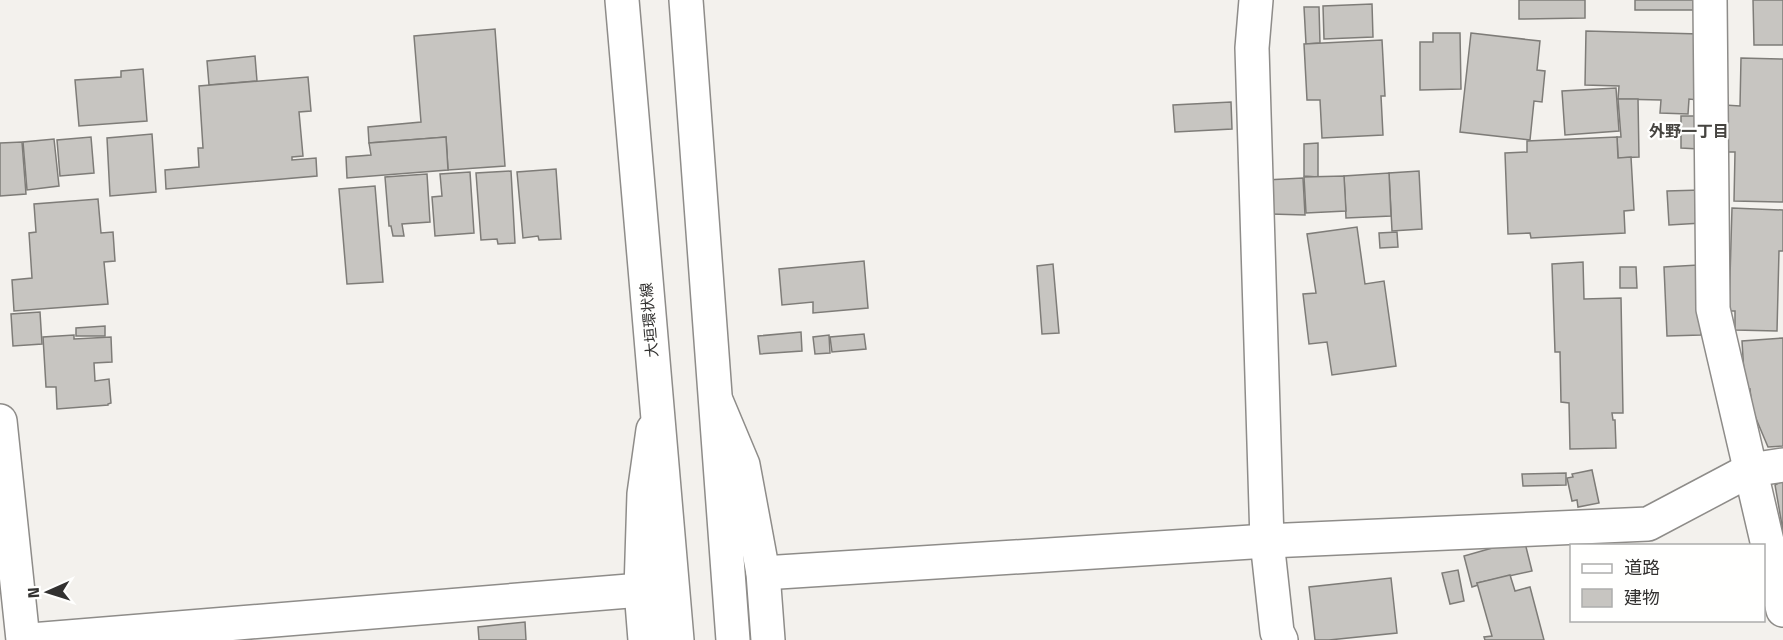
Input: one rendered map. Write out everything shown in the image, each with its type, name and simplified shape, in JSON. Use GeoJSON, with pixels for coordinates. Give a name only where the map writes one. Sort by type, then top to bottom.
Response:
{"type":"FeatureCollection","features":[{"type":"Feature","properties":{"kind":"street","name":"大垣環状線"},"geometry":{"type":"LineString","coordinates":[[622,0],[677,640]]}},
{"type":"Feature","properties":{"kind":"street"},"geometry":{"type":"LineString","coordinates":[[686,0],[733,640]]}},
{"type":"Feature","properties":{"kind":"street"},"geometry":{"type":"LineString","coordinates":[[1256,0],[1252,48],[1267,541],[1277,632],[1281,640]]}},
{"type":"Feature","properties":{"kind":"street"},"geometry":{"type":"LineString","coordinates":[[1710,0],[1713,309],[1783,610]]}},
{"type":"Feature","properties":{"kind":"street"},"geometry":{"type":"LineString","coordinates":[[715,398],[743,465],[763,573],[768,640]]}},
{"type":"Feature","properties":{"kind":"street"},"geometry":{"type":"LineString","coordinates":[[645,640],[641,590],[644,494],[656,403]]}},
{"type":"Feature","properties":{"kind":"street"},"geometry":{"type":"LineString","coordinates":[[0,421],[23,640]]}},
{"type":"Feature","properties":{"kind":"street"},"geometry":{"type":"LineString","coordinates":[[763,573],[1267,541],[1648,524],[1750,470],[1783,465]]}},
{"type":"Feature","properties":{"kind":"street"},"geometry":{"type":"LineString","coordinates":[[31,640],[641,590]]}},
{"type":"Feature","properties":{"kind":"building"},"geometry":{"type":"Polygon","coordinates":[[[1519,0],[1585,0],[1585,18],[1519,19],[1519,0]]]}},
{"type":"Feature","properties":{"kind":"building"},"geometry":{"type":"Polygon","coordinates":[[[1635,0],[1698,0],[1699,10],[1635,10],[1635,0]]]}},
{"type":"Feature","properties":{"kind":"building"},"geometry":{"type":"Polygon","coordinates":[[[1753,0],[1783,0],[1783,45],[1754,45],[1753,0]]]}},
{"type":"Feature","properties":{"kind":"building"},"geometry":{"type":"Polygon","coordinates":[[[1372,4],[1373,37],[1324,39],[1323,6],[1372,4]]]}},
{"type":"Feature","properties":{"kind":"building"},"geometry":{"type":"Polygon","coordinates":[[[1304,7],[1319,7],[1320,43],[1306,44],[1304,7]]]}},
{"type":"Feature","properties":{"kind":"building"},"geometry":{"type":"Polygon","coordinates":[[[495,29],[505,166],[448,170],[446,137],[369,143],[368,127],[421,122],[414,36],[495,29]]]}},
{"type":"Feature","properties":{"kind":"building"},"geometry":{"type":"Polygon","coordinates":[[[1586,31],[1700,34],[1698,100],[1689,99],[1688,114],[1660,113],[1661,100],[1618,99],[1619,86],[1585,85],[1586,31]]]}},
{"type":"Feature","properties":{"kind":"building"},"geometry":{"type":"Polygon","coordinates":[[[1433,33],[1460,33],[1461,89],[1420,90],[1420,42],[1433,42],[1433,33]]]}},
{"type":"Feature","properties":{"kind":"building"},"geometry":{"type":"Polygon","coordinates":[[[1471,33],[1540,41],[1537,70],[1545,71],[1542,102],[1534,101],[1530,140],[1460,132],[1471,33]]]}},
{"type":"Feature","properties":{"kind":"building"},"geometry":{"type":"Polygon","coordinates":[[[1382,40],[1385,96],[1381,96],[1383,135],[1322,138],[1320,100],[1307,100],[1304,44],[1382,40]]]}},
{"type":"Feature","properties":{"kind":"building"},"geometry":{"type":"Polygon","coordinates":[[[255,56],[257,81],[209,85],[207,61],[255,56]]]}},
{"type":"Feature","properties":{"kind":"building"},"geometry":{"type":"Polygon","coordinates":[[[1741,58],[1783,59],[1783,202],[1734,201],[1735,152],[1724,152],[1725,105],[1740,106],[1741,58]]]}},
{"type":"Feature","properties":{"kind":"building"},"geometry":{"type":"Polygon","coordinates":[[[143,69],[147,121],[79,126],[75,80],[121,77],[121,71],[143,69]]]}},
{"type":"Feature","properties":{"kind":"building"},"geometry":{"type":"Polygon","coordinates":[[[308,77],[311,111],[299,112],[303,156],[292,157],[292,160],[316,158],[317,176],[166,189],[165,170],[199,167],[198,148],[203,148],[199,86],[308,77]]]}},
{"type":"Feature","properties":{"kind":"building"},"geometry":{"type":"Polygon","coordinates":[[[1616,88],[1619,131],[1565,135],[1562,91],[1616,88]]]}},
{"type":"Feature","properties":{"kind":"building"},"geometry":{"type":"Polygon","coordinates":[[[1618,99],[1638,99],[1639,157],[1618,158],[1617,137],[1621,137],[1618,99]]]}},
{"type":"Feature","properties":{"kind":"building"},"geometry":{"type":"Polygon","coordinates":[[[1231,102],[1232,129],[1175,132],[1173,105],[1231,102]]]}},
{"type":"Feature","properties":{"kind":"building"},"geometry":{"type":"Polygon","coordinates":[[[1681,116],[1699,116],[1699,149],[1681,148],[1681,116]]]}},
{"type":"Feature","properties":{"kind":"building"},"geometry":{"type":"Polygon","coordinates":[[[152,134],[156,192],[110,196],[107,138],[152,134]]]}},
{"type":"Feature","properties":{"kind":"building"},"geometry":{"type":"Polygon","coordinates":[[[91,137],[94,173],[60,176],[57,140],[91,137]]]}},
{"type":"Feature","properties":{"kind":"building"},"geometry":{"type":"Polygon","coordinates":[[[446,137],[448,170],[347,178],[346,157],[371,155],[369,143],[446,137]]]}},
{"type":"Feature","properties":{"kind":"building"},"geometry":{"type":"Polygon","coordinates":[[[1617,137],[1618,158],[1631,157],[1634,210],[1624,211],[1625,233],[1531,238],[1530,233],[1508,234],[1505,153],[1527,152],[1527,141],[1617,137]]]}},
{"type":"Feature","properties":{"kind":"building"},"geometry":{"type":"Polygon","coordinates":[[[54,139],[59,186],[27,190],[23,142],[54,139]]]}},
{"type":"Feature","properties":{"kind":"building"},"geometry":{"type":"Polygon","coordinates":[[[22,142],[26,194],[0,196],[0,143],[22,142]]]}},
{"type":"Feature","properties":{"kind":"building"},"geometry":{"type":"Polygon","coordinates":[[[1318,143],[1318,177],[1304,176],[1304,144],[1318,143]]]}},
{"type":"Feature","properties":{"kind":"building"},"geometry":{"type":"Polygon","coordinates":[[[556,169],[561,239],[539,240],[538,236],[523,238],[517,172],[556,169]]]}},
{"type":"Feature","properties":{"kind":"building"},"geometry":{"type":"Polygon","coordinates":[[[511,171],[515,243],[498,244],[497,239],[481,240],[476,173],[511,171]]]}},
{"type":"Feature","properties":{"kind":"building"},"geometry":{"type":"Polygon","coordinates":[[[1419,171],[1422,229],[1392,231],[1389,173],[1419,171]]]}},
{"type":"Feature","properties":{"kind":"building"},"geometry":{"type":"Polygon","coordinates":[[[470,172],[474,233],[435,236],[432,197],[442,196],[440,174],[470,172]]]}},
{"type":"Feature","properties":{"kind":"building"},"geometry":{"type":"Polygon","coordinates":[[[1389,173],[1391,216],[1346,218],[1344,176],[1389,173]]]}},
{"type":"Feature","properties":{"kind":"building"},"geometry":{"type":"Polygon","coordinates":[[[427,174],[430,222],[402,224],[404,236],[393,236],[391,226],[389,226],[385,177],[427,174]]]}},
{"type":"Feature","properties":{"kind":"building"},"geometry":{"type":"Polygon","coordinates":[[[1344,176],[1346,211],[1306,213],[1304,177],[1344,176]]]}},
{"type":"Feature","properties":{"kind":"building"},"geometry":{"type":"Polygon","coordinates":[[[1303,178],[1305,215],[1266,214],[1264,180],[1303,178]]]}},
{"type":"Feature","properties":{"kind":"building"},"geometry":{"type":"Polygon","coordinates":[[[375,186],[383,282],[347,284],[339,189],[375,186]]]}},
{"type":"Feature","properties":{"kind":"building"},"geometry":{"type":"Polygon","coordinates":[[[1701,190],[1702,223],[1669,225],[1667,191],[1701,190]]]}},
{"type":"Feature","properties":{"kind":"building"},"geometry":{"type":"Polygon","coordinates":[[[98,199],[101,233],[113,232],[115,261],[104,262],[108,304],[14,311],[12,280],[32,278],[29,233],[36,232],[34,204],[98,199]]]}},
{"type":"Feature","properties":{"kind":"building"},"geometry":{"type":"Polygon","coordinates":[[[1732,208],[1783,210],[1783,251],[1779,251],[1777,331],[1735,330],[1735,311],[1729,311],[1732,208]]]}},
{"type":"Feature","properties":{"kind":"building"},"geometry":{"type":"Polygon","coordinates":[[[1357,227],[1365,284],[1384,281],[1396,366],[1332,375],[1327,342],[1309,344],[1303,294],[1316,293],[1307,234],[1357,227]]]}},
{"type":"Feature","properties":{"kind":"building"},"geometry":{"type":"Polygon","coordinates":[[[1397,232],[1398,247],[1380,248],[1379,233],[1397,232]]]}},
{"type":"Feature","properties":{"kind":"building"},"geometry":{"type":"Polygon","coordinates":[[[864,261],[868,308],[813,313],[813,302],[782,305],[779,269],[864,261]]]}},
{"type":"Feature","properties":{"kind":"building"},"geometry":{"type":"Polygon","coordinates":[[[1583,262],[1584,299],[1621,298],[1623,413],[1612,413],[1613,420],[1615,420],[1616,448],[1570,449],[1569,403],[1561,402],[1560,352],[1555,352],[1552,264],[1583,262]]]}},
{"type":"Feature","properties":{"kind":"building"},"geometry":{"type":"Polygon","coordinates":[[[1053,264],[1059,333],[1042,334],[1037,266],[1053,264]]]}},
{"type":"Feature","properties":{"kind":"building"},"geometry":{"type":"Polygon","coordinates":[[[1698,265],[1701,335],[1667,336],[1664,267],[1698,265]]]}},
{"type":"Feature","properties":{"kind":"building"},"geometry":{"type":"Polygon","coordinates":[[[1620,267],[1636,267],[1637,288],[1620,288],[1620,267]]]}},
{"type":"Feature","properties":{"kind":"building"},"geometry":{"type":"Polygon","coordinates":[[[40,312],[42,344],[13,346],[11,314],[40,312]]]}},
{"type":"Feature","properties":{"kind":"building"},"geometry":{"type":"Polygon","coordinates":[[[105,326],[105,336],[76,336],[76,328],[105,326]]]}},
{"type":"Feature","properties":{"kind":"building"},"geometry":{"type":"Polygon","coordinates":[[[801,332],[802,351],[760,354],[758,336],[801,332]]]}},
{"type":"Feature","properties":{"kind":"building"},"geometry":{"type":"Polygon","coordinates":[[[864,334],[866,349],[832,352],[830,337],[864,334]]]}},
{"type":"Feature","properties":{"kind":"building"},"geometry":{"type":"Polygon","coordinates":[[[74,335],[74,339],[111,337],[112,362],[94,363],[95,381],[109,379],[111,403],[108,405],[57,409],[56,387],[46,387],[43,337],[74,335]]]}},
{"type":"Feature","properties":{"kind":"building"},"geometry":{"type":"Polygon","coordinates":[[[829,335],[830,353],[815,354],[813,337],[829,335]]]}},
{"type":"Feature","properties":{"kind":"building"},"geometry":{"type":"Polygon","coordinates":[[[1783,338],[1783,446],[1768,447],[1752,409],[1750,389],[1745,390],[1742,341],[1783,338]]]}},
{"type":"Feature","properties":{"kind":"building"},"geometry":{"type":"Polygon","coordinates":[[[1592,470],[1599,503],[1578,507],[1577,500],[1572,501],[1567,478],[1573,477],[1572,474],[1592,470]]]}},
{"type":"Feature","properties":{"kind":"building"},"geometry":{"type":"Polygon","coordinates":[[[1566,473],[1566,485],[1523,486],[1522,474],[1566,473]]]}},
{"type":"Feature","properties":{"kind":"building"},"geometry":{"type":"Polygon","coordinates":[[[1783,481],[1783,531],[1775,485],[1783,481]]]}},
{"type":"Feature","properties":{"kind":"building"},"geometry":{"type":"Polygon","coordinates":[[[1524,539],[1532,571],[1477,583],[1478,585],[1472,587],[1464,556],[1524,539]]]}},
{"type":"Feature","properties":{"kind":"building"},"geometry":{"type":"Polygon","coordinates":[[[1458,570],[1464,601],[1450,604],[1442,573],[1458,570]]]}},
{"type":"Feature","properties":{"kind":"building"},"geometry":{"type":"Polygon","coordinates":[[[1510,575],[1515,591],[1530,587],[1544,640],[1485,640],[1484,637],[1492,636],[1477,583],[1510,575]]]}},
{"type":"Feature","properties":{"kind":"building"},"geometry":{"type":"Polygon","coordinates":[[[1391,578],[1397,633],[1315,640],[1309,587],[1391,578]]]}},
{"type":"Feature","properties":{"kind":"building"},"geometry":{"type":"Polygon","coordinates":[[[525,622],[526,640],[479,640],[478,627],[525,622]]]}},
{"type":"Feature","properties":{"kind":"district","name":"外野一丁目"},"geometry":{"type":"Point","coordinates":[1689,131]}}]}
